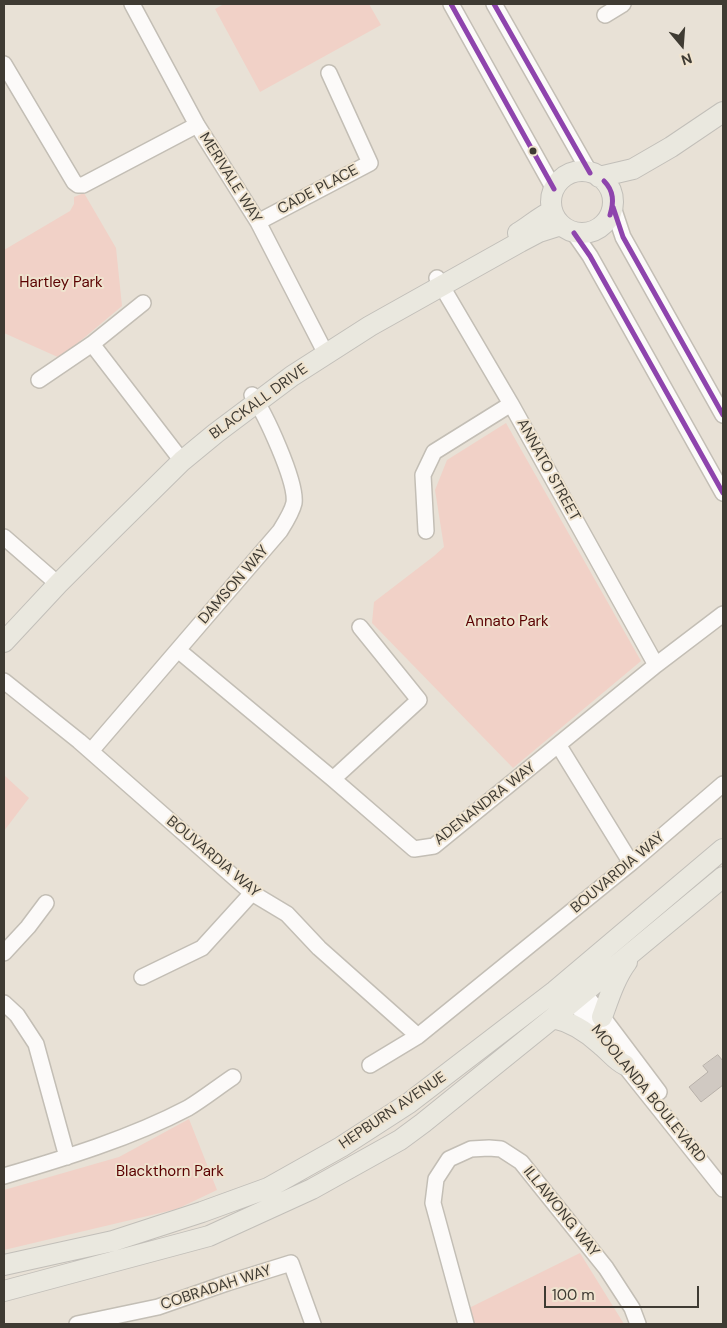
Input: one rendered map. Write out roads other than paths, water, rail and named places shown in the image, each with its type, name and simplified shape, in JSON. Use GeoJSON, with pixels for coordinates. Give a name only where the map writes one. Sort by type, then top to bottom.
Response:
{"type":"FeatureCollection","features":[{"type":"Feature","properties":{"kind":"main road"},"geometry":{"type":"LineString","coordinates":[[722,121],[634,179],[613,203],[610,216],[601,227],[588,233],[562,223],[551,202],[554,189],[559,181],[571,173],[581,172],[595,175],[633,169],[722,121]]}},
{"type":"Feature","properties":{"kind":"main road"},"geometry":{"type":"LineString","coordinates":[[595,175],[607,184],[613,203]]}},
{"type":"Feature","properties":{"kind":"main road","name":"BLACKALL DRIVE"},"geometry":{"type":"LineString","coordinates":[[4,631],[180,457],[254,398],[324,350],[370,326],[439,282],[526,238],[562,223]]}},
{"type":"Feature","properties":{"kind":"main road","name":"BLACKALL DRIVE"},"geometry":{"type":"LineString","coordinates":[[4,642],[52,585]]}},
{"type":"Feature","properties":{"kind":"main road","name":"HEPBURN AVENUE"},"geometry":{"type":"LineString","coordinates":[[4,1265],[113,1241],[202,1212],[268,1188],[340,1147],[382,1122],[577,974],[723,849]]}},
{"type":"Feature","properties":{"kind":"main road","name":"HEPBURN AVENUE"},"geometry":{"type":"LineString","coordinates":[[4,1291],[210,1236],[312,1188],[400,1140],[553,1018],[723,876]]}},
{"type":"Feature","properties":{"kind":"main road"},"geometry":{"type":"LineString","coordinates":[[602,1017],[620,970],[637,948]]}},
{"type":"Feature","properties":{"kind":"main road"},"geometry":{"type":"LineString","coordinates":[[553,1018],[567,1021],[584,1031],[602,1045],[615,1060],[625,1065]]}},
{"type":"Feature","properties":{"kind":"street","name":"MERIVALE WAY"},"geometry":{"type":"LineString","coordinates":[[132,4],[197,125],[258,222],[324,350]]}},
{"type":"Feature","properties":{"kind":"street"},"geometry":{"type":"LineString","coordinates":[[451,4],[554,189]]}},
{"type":"Feature","properties":{"kind":"street"},"geometry":{"type":"LineString","coordinates":[[494,4],[595,175]]}},
{"type":"Feature","properties":{"kind":"street"},"geometry":{"type":"LineString","coordinates":[[605,15],[623,4]]}},
{"type":"Feature","properties":{"kind":"street"},"geometry":{"type":"LineString","coordinates":[[4,64],[74,182],[78,185],[83,185],[197,125]]}},
{"type":"Feature","properties":{"kind":"street","name":"CADE PLACE"},"geometry":{"type":"LineString","coordinates":[[258,222],[370,163],[329,73]]}},
{"type":"Feature","properties":{"kind":"street"},"geometry":{"type":"LineString","coordinates":[[613,203],[623,237],[723,415]]}},
{"type":"Feature","properties":{"kind":"street"},"geometry":{"type":"LineString","coordinates":[[562,223],[590,256],[723,493]]}},
{"type":"Feature","properties":{"kind":"street","name":"ANNATO STREET"},"geometry":{"type":"LineString","coordinates":[[439,282],[511,404],[656,665]]}},
{"type":"Feature","properties":{"kind":"street"},"geometry":{"type":"LineString","coordinates":[[39,380],[92,344],[143,303]]}},
{"type":"Feature","properties":{"kind":"street"},"geometry":{"type":"LineString","coordinates":[[92,344],[180,457]]}},
{"type":"Feature","properties":{"kind":"street","name":"DAMSON WAY"},"geometry":{"type":"LineString","coordinates":[[91,751],[280,531],[294,503],[290,480],[282,454],[254,398]]}},
{"type":"Feature","properties":{"kind":"street"},"geometry":{"type":"LineString","coordinates":[[426,530],[423,475],[434,452],[511,404]]}},
{"type":"Feature","properties":{"kind":"street"},"geometry":{"type":"LineString","coordinates":[[4,537],[52,585]]}},
{"type":"Feature","properties":{"kind":"street"},"geometry":{"type":"LineString","coordinates":[[4,548],[52,585]]}},
{"type":"Feature","properties":{"kind":"street","name":"ADENANDRA WAY"},"geometry":{"type":"LineString","coordinates":[[178,650],[414,849],[434,846],[656,665],[723,614]]}},
{"type":"Feature","properties":{"kind":"street"},"geometry":{"type":"LineString","coordinates":[[333,779],[419,700],[360,627]]}},
{"type":"Feature","properties":{"kind":"street","name":"BOUVARDIA WAY"},"geometry":{"type":"LineString","coordinates":[[4,681],[91,751],[252,893],[288,914],[319,948],[418,1036]]}},
{"type":"Feature","properties":{"kind":"street"},"geometry":{"type":"LineString","coordinates":[[559,746],[631,863]]}},
{"type":"Feature","properties":{"kind":"street","name":"BOUVARDIA WAY"},"geometry":{"type":"LineString","coordinates":[[370,1065],[418,1036],[631,863],[723,784]]}},
{"type":"Feature","properties":{"kind":"street"},"geometry":{"type":"LineString","coordinates":[[142,977],[202,948],[252,893]]}},
{"type":"Feature","properties":{"kind":"street"},"geometry":{"type":"LineString","coordinates":[[4,953],[28,927],[46,902]]}},
{"type":"Feature","properties":{"kind":"street","name":"MOOLANDA BOULEVARD"},"geometry":{"type":"LineString","coordinates":[[577,974],[577,1006],[723,1189]]}},
{"type":"Feature","properties":{"kind":"street","name":"MOOLANDA BOULEVARD"},"geometry":{"type":"LineString","coordinates":[[555,991],[589,999],[666,1101],[723,1172]]}},
{"type":"Feature","properties":{"kind":"street"},"geometry":{"type":"LineString","coordinates":[[4,1003],[17,1015],[36,1044],[67,1157]]}},
{"type":"Feature","properties":{"kind":"street"},"geometry":{"type":"LineString","coordinates":[[4,1176],[67,1157],[122,1137],[188,1107],[233,1077]]}},
{"type":"Feature","properties":{"kind":"street","name":"ILLAWONG WAY"},"geometry":{"type":"LineString","coordinates":[[466,1324],[433,1203],[434,1195],[436,1180],[449,1159],[471,1149],[489,1148],[501,1149],[521,1162],[606,1268],[632,1308],[638,1324]]}},
{"type":"Feature","properties":{"kind":"street","name":"COBRADAH WAY"},"geometry":{"type":"LineString","coordinates":[[77,1324],[158,1307],[291,1263],[313,1324]]}},
{"type":"Feature","properties":{"kind":"park label","name":"Hartley Park"},"geometry":{"type":"Point","coordinates":[61,283]}},
{"type":"Feature","properties":{"kind":"park label","name":"Annato Park"},"geometry":{"type":"Point","coordinates":[507,622]}},
{"type":"Feature","properties":{"kind":"park label","name":"Blackthorn Park"},"geometry":{"type":"Point","coordinates":[170,1172]}}]}
